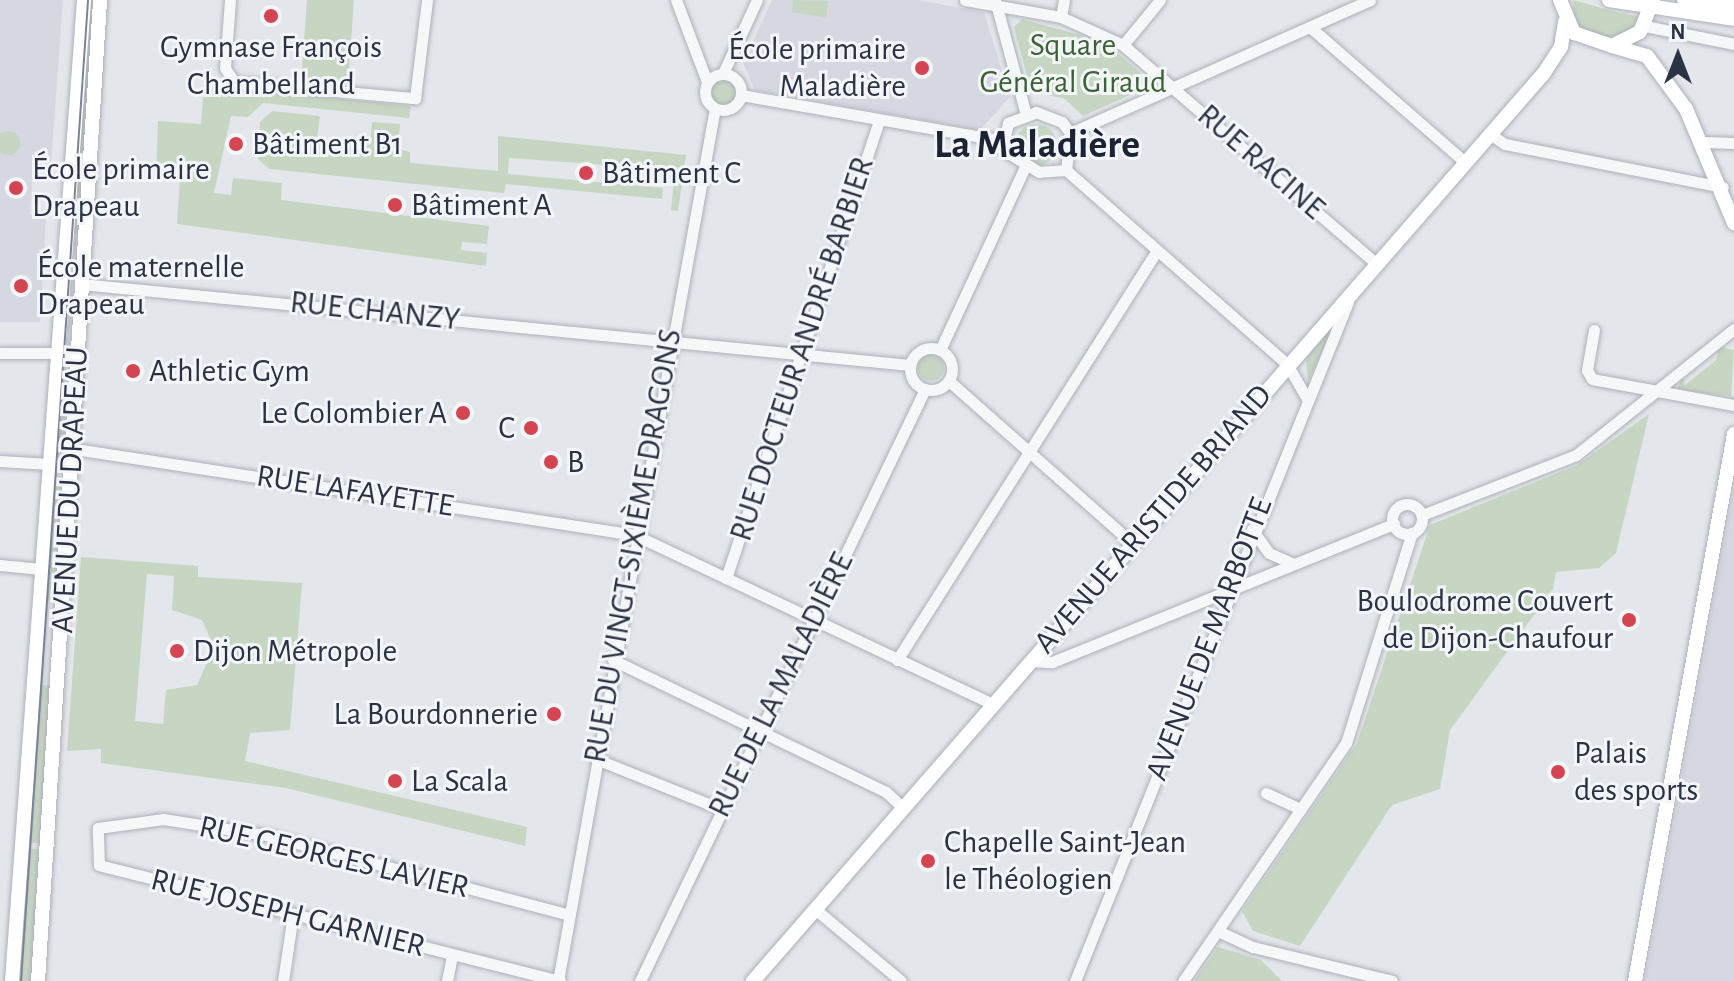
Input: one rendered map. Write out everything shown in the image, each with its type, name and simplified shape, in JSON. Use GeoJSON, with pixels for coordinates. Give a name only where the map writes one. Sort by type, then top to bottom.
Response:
{"type":"FeatureCollection","features":[{"type":"Feature","properties":{"kind":"main road","name":"AVENUE DU DRAPEAU"},"geometry":{"type":"LineString","coordinates":[[12,981],[84,0]]}},
{"type":"Feature","properties":{"kind":"main road","name":"AVENUE DU DRAPEAU"},"geometry":{"type":"LineString","coordinates":[[38,981],[75,449],[76,353],[81,284],[90,241],[100,0]]}},
{"type":"Feature","properties":{"kind":"main road"},"geometry":{"type":"LineString","coordinates":[[1560,0],[1565,21],[1592,44],[1647,56]]}},
{"type":"Feature","properties":{"kind":"main road"},"geometry":{"type":"LineString","coordinates":[[1609,0],[1653,4],[1734,19]]}},
{"type":"Feature","properties":{"kind":"main road"},"geometry":{"type":"LineString","coordinates":[[1684,0],[1734,6]]}},
{"type":"Feature","properties":{"kind":"main road"},"geometry":{"type":"LineString","coordinates":[[1653,4],[1644,28],[1647,56],[1704,142],[1724,187],[1734,223]]}},
{"type":"Feature","properties":{"kind":"main road","name":"AVENUE ARISTIDE BRIAND"},"geometry":{"type":"LineString","coordinates":[[753,981],[1287,364],[1350,299],[1554,60],[1565,21]]}},
{"type":"Feature","properties":{"kind":"main road"},"geometry":{"type":"LineString","coordinates":[[1612,46],[1644,28]]}},
{"type":"Feature","properties":{"kind":"main road","name":"AVENUE ARISTIDE BRIAND"},"geometry":{"type":"LineString","coordinates":[[1554,60],[1592,44]]}},
{"type":"Feature","properties":{"kind":"main road"},"geometry":{"type":"LineString","coordinates":[[1635,981],[1734,434]]}},
{"type":"Feature","properties":{"kind":"street"},"geometry":{"type":"LineString","coordinates":[[230,0],[227,77],[415,98],[427,0]]}},
{"type":"Feature","properties":{"kind":"street"},"geometry":{"type":"LineString","coordinates":[[676,0],[706,79],[714,113],[737,107],[741,95]]}},
{"type":"Feature","properties":{"kind":"street"},"geometry":{"type":"LineString","coordinates":[[706,79],[724,71],[757,0]]}},
{"type":"Feature","properties":{"kind":"street","name":"RUE RACINE"},"geometry":{"type":"LineString","coordinates":[[965,0],[996,3],[1061,17],[1123,45],[1377,264]]}},
{"type":"Feature","properties":{"kind":"street"},"geometry":{"type":"LineString","coordinates":[[1061,17],[1064,0]]}},
{"type":"Feature","properties":{"kind":"street"},"geometry":{"type":"LineString","coordinates":[[1123,45],[1160,0]]}},
{"type":"Feature","properties":{"kind":"street"},"geometry":{"type":"LineString","coordinates":[[1070,133],[1370,0]]}},
{"type":"Feature","properties":{"kind":"street"},"geometry":{"type":"LineString","coordinates":[[996,3],[1026,115]]}},
{"type":"Feature","properties":{"kind":"street"},"geometry":{"type":"LineString","coordinates":[[1310,27],[1465,162]]}},
{"type":"Feature","properties":{"kind":"street"},"geometry":{"type":"LineString","coordinates":[[1644,28],[1734,44]]}},
{"type":"Feature","properties":{"kind":"street"},"geometry":{"type":"LineString","coordinates":[[724,71],[741,95],[1000,140]]}},
{"type":"Feature","properties":{"kind":"street","name":"RUE DU VINGT-SIXIÈME DRAGONS"},"geometry":{"type":"LineString","coordinates":[[559,981],[669,343],[714,113]]}},
{"type":"Feature","properties":{"kind":"street"},"geometry":{"type":"LineString","coordinates":[[1000,140],[1008,123],[1026,115],[1050,115],[1070,133]]}},
{"type":"Feature","properties":{"kind":"street","name":"RUE DOCTEUR ANDRÉ BARBIER"},"geometry":{"type":"LineString","coordinates":[[726,578],[879,120]]}},
{"type":"Feature","properties":{"kind":"street"},"geometry":{"type":"LineString","coordinates":[[1066,170],[1070,133]]}},
{"type":"Feature","properties":{"kind":"street"},"geometry":{"type":"LineString","coordinates":[[1490,134],[1505,144],[1724,187]]}},
{"type":"Feature","properties":{"kind":"street"},"geometry":{"type":"LineString","coordinates":[[1000,140],[1008,157],[1025,167],[1066,170],[1287,364],[1306,397]]}},
{"type":"Feature","properties":{"kind":"street"},"geometry":{"type":"LineString","coordinates":[[1704,142],[1734,143]]}},
{"type":"Feature","properties":{"kind":"street"},"geometry":{"type":"LineString","coordinates":[[940,350],[1025,167]]}},
{"type":"Feature","properties":{"kind":"street"},"geometry":{"type":"LineString","coordinates":[[897,660],[1156,252]]}},
{"type":"Feature","properties":{"kind":"street","name":"RUE CHANZY"},"geometry":{"type":"LineString","coordinates":[[81,284],[910,365]]}},
{"type":"Feature","properties":{"kind":"street","name":"AVENUE DE MARBOTTE"},"geometry":{"type":"LineString","coordinates":[[1075,981],[1252,529],[1350,299]]}},
{"type":"Feature","properties":{"kind":"street"},"geometry":{"type":"LineString","coordinates":[[1183,981],[1346,743],[1412,533],[1422,515],[1576,455],[1734,329]]}},
{"type":"Feature","properties":{"kind":"street"},"geometry":{"type":"LineString","coordinates":[[1594,330],[1589,375],[1655,392],[1734,405]]}},
{"type":"Feature","properties":{"kind":"street"},"geometry":{"type":"LineString","coordinates":[[1717,343],[1734,344]]}},
{"type":"Feature","properties":{"kind":"street"},"geometry":{"type":"LineString","coordinates":[[940,350],[919,352],[910,365],[925,389],[949,381]]}},
{"type":"Feature","properties":{"kind":"street"},"geometry":{"type":"LineString","coordinates":[[940,350],[951,362],[949,381]]}},
{"type":"Feature","properties":{"kind":"street"},"geometry":{"type":"LineString","coordinates":[[0,353],[76,353]]}},
{"type":"Feature","properties":{"kind":"street"},"geometry":{"type":"LineString","coordinates":[[949,381],[1132,543]]}},
{"type":"Feature","properties":{"kind":"street","name":"RUE DE LA MALADIÈRE"},"geometry":{"type":"LineString","coordinates":[[640,981],[758,730],[925,389]]}},
{"type":"Feature","properties":{"kind":"street","name":"RUE LAFAYETTE"},"geometry":{"type":"LineString","coordinates":[[75,449],[635,535],[992,704]]}},
{"type":"Feature","properties":{"kind":"street"},"geometry":{"type":"LineString","coordinates":[[0,461],[49,464]]}},
{"type":"Feature","properties":{"kind":"street"},"geometry":{"type":"LineString","coordinates":[[1030,661],[1052,662],[1227,594],[1394,524],[1403,504],[1422,515]]}},
{"type":"Feature","properties":{"kind":"street"},"geometry":{"type":"LineString","coordinates":[[1394,524],[1412,533]]}},
{"type":"Feature","properties":{"kind":"street"},"geometry":{"type":"LineString","coordinates":[[1252,529],[1269,553],[1295,564]]}},
{"type":"Feature","properties":{"kind":"street"},"geometry":{"type":"LineString","coordinates":[[0,565],[41,569]]}},
{"type":"Feature","properties":{"kind":"street"},"geometry":{"type":"LineString","coordinates":[[613,660],[886,792],[903,808]]}},
{"type":"Feature","properties":{"kind":"street"},"geometry":{"type":"LineString","coordinates":[[596,759],[721,809]]}},
{"type":"Feature","properties":{"kind":"street"},"geometry":{"type":"LineString","coordinates":[[1266,793],[1300,809]]}},
{"type":"Feature","properties":{"kind":"street","name":"RUE GEORGES LAVIER"},"geometry":{"type":"LineString","coordinates":[[98,828],[163,819],[271,836],[569,915]]}},
{"type":"Feature","properties":{"kind":"street","name":"RUE JOSEPH GARNIER"},"geometry":{"type":"LineString","coordinates":[[98,828],[99,865],[559,981]]}},
{"type":"Feature","properties":{"kind":"street"},"geometry":{"type":"LineString","coordinates":[[815,909],[901,981]]}},
{"type":"Feature","properties":{"kind":"street"},"geometry":{"type":"LineString","coordinates":[[283,981],[293,914]]}},
{"type":"Feature","properties":{"kind":"street"},"geometry":{"type":"LineString","coordinates":[[1218,931],[1253,947],[1392,981]]}},
{"type":"Feature","properties":{"kind":"street"},"geometry":{"type":"LineString","coordinates":[[447,981],[452,955]]}},
{"type":"Feature","properties":{"kind":"shaded area"},"geometry":{"type":"Polygon","coordinates":[[[0,0],[63,0],[51,164],[34,163],[30,214],[46,219],[40,322],[0,322],[0,0]]]}},
{"type":"Feature","properties":{"kind":"shaded area","name":"École primaire Maladière"},"geometry":{"type":"Polygon","coordinates":[[[772,0],[917,0],[984,12],[1010,97],[980,130],[755,90],[743,63],[772,0]]]}},
{"type":"Feature","properties":{"kind":"shaded area"},"geometry":{"type":"Polygon","coordinates":[[[1734,489],[1734,981],[1645,981],[1706,644],[1734,489]]]}},
{"type":"Feature","properties":{"kind":"green space"},"geometry":{"type":"Polygon","coordinates":[[[87,0],[97,0],[86,234],[70,233],[87,0]]]}},
{"type":"Feature","properties":{"kind":"green space"},"geometry":{"type":"Polygon","coordinates":[[[307,0],[354,0],[348,84],[301,79],[307,0]]]}},
{"type":"Feature","properties":{"kind":"green space"},"geometry":{"type":"Polygon","coordinates":[[[793,0],[828,1],[826,18],[792,12],[793,0]]]}},
{"type":"Feature","properties":{"kind":"green space"},"geometry":{"type":"Polygon","coordinates":[[[1573,0],[1641,17],[1630,31],[1600,40],[1575,26],[1573,0]]]}},
{"type":"Feature","properties":{"kind":"green space","name":"Square Général Giraud"},"geometry":{"type":"Polygon","coordinates":[[[1022,19],[1105,42],[1146,78],[1143,89],[1083,116],[1065,99],[1031,91],[1014,27],[1022,19]]]}},
{"type":"Feature","properties":{"kind":"green space"},"geometry":{"type":"Polygon","coordinates":[[[724,78],[734,82],[738,92],[734,102],[724,106],[714,102],[710,92],[714,82],[724,78]]]}},
{"type":"Feature","properties":{"kind":"green space"},"geometry":{"type":"Polygon","coordinates":[[[204,86],[411,106],[409,118],[263,103],[248,117],[231,116],[214,193],[231,195],[233,178],[282,183],[281,200],[489,226],[487,244],[462,242],[461,250],[487,253],[486,266],[177,224],[180,177],[156,175],[158,121],[201,124],[204,86]]]}},
{"type":"Feature","properties":{"kind":"green space"},"geometry":{"type":"Polygon","coordinates":[[[272,111],[320,116],[317,140],[370,145],[372,122],[400,124],[398,149],[410,152],[410,163],[498,171],[498,136],[686,155],[678,211],[671,210],[675,170],[509,158],[508,174],[663,188],[662,199],[506,184],[504,193],[269,169],[258,159],[260,122],[272,111]]]}},
{"type":"Feature","properties":{"kind":"green space"},"geometry":{"type":"Polygon","coordinates":[[[1036,124],[1051,130],[1057,145],[1051,160],[1036,166],[1021,160],[1015,145],[1021,130],[1036,124]]]}},
{"type":"Feature","properties":{"kind":"green space"},"geometry":{"type":"Polygon","coordinates":[[[8,131],[17,134],[20,143],[17,152],[8,155],[-1,152],[-4,143],[-1,134],[8,131]]]}},
{"type":"Feature","properties":{"kind":"green space"},"geometry":{"type":"Polygon","coordinates":[[[1332,329],[1308,382],[1306,359],[1332,329]]]}},
{"type":"Feature","properties":{"kind":"green space"},"geometry":{"type":"Polygon","coordinates":[[[1719,347],[1734,350],[1731,396],[1677,390],[1682,377],[1685,385],[1716,360],[1719,347]]]}},
{"type":"Feature","properties":{"kind":"green space"},"geometry":{"type":"Polygon","coordinates":[[[931,355],[940,359],[944,368],[940,377],[931,381],[922,377],[918,368],[922,359],[931,355]]]}},
{"type":"Feature","properties":{"kind":"green space"},"geometry":{"type":"Polygon","coordinates":[[[61,384],[71,384],[70,473],[52,471],[61,384]]]}},
{"type":"Feature","properties":{"kind":"green space"},"geometry":{"type":"Polygon","coordinates":[[[1649,414],[1616,553],[1599,568],[1556,572],[1553,589],[1450,730],[1440,789],[1392,805],[1300,946],[1253,931],[1242,911],[1357,743],[1430,525],[1577,465],[1649,414]]]}},
{"type":"Feature","properties":{"kind":"green space"},"geometry":{"type":"Polygon","coordinates":[[[51,477],[70,479],[61,601],[43,600],[51,477]]]}},
{"type":"Feature","properties":{"kind":"green space"},"geometry":{"type":"Polygon","coordinates":[[[81,557],[198,566],[198,577],[302,583],[290,730],[250,733],[245,761],[527,827],[525,846],[286,788],[101,763],[101,749],[67,751],[81,557]],[[147,574],[135,721],[163,724],[166,690],[197,685],[214,647],[202,620],[172,610],[174,576],[147,574]]]}},
{"type":"Feature","properties":{"kind":"green space"},"geometry":{"type":"Polygon","coordinates":[[[37,685],[55,686],[44,844],[26,842],[37,685]]]}},
{"type":"Feature","properties":{"kind":"green space"},"geometry":{"type":"Polygon","coordinates":[[[25,848],[43,850],[34,981],[16,981],[25,848]]]}},
{"type":"Feature","properties":{"kind":"green space"},"geometry":{"type":"Polygon","coordinates":[[[1218,947],[1261,960],[1282,981],[1194,981],[1218,947]]]}},
{"type":"Feature","properties":{"kind":"tram line"},"geometry":{"type":"LineString","coordinates":[[21,981],[88,0]]}},
{"type":"Feature","properties":{"kind":"place","name":"Gymnase François Chambelland"},"geometry":{"type":"Point","coordinates":[271,16]}},
{"type":"Feature","properties":{"kind":"place","name":"École primaire Maladière"},"geometry":{"type":"Point","coordinates":[922,68]}},
{"type":"Feature","properties":{"kind":"place","name":"Bâtiment B1"},"geometry":{"type":"Point","coordinates":[236,144]}},
{"type":"Feature","properties":{"kind":"place","name":"Bâtiment C"},"geometry":{"type":"Point","coordinates":[586,173]}},
{"type":"Feature","properties":{"kind":"place","name":"École primaire Drapeau"},"geometry":{"type":"Point","coordinates":[16,188]}},
{"type":"Feature","properties":{"kind":"place","name":"Bâtiment A"},"geometry":{"type":"Point","coordinates":[395,205]}},
{"type":"Feature","properties":{"kind":"place","name":"École maternelle Drapeau"},"geometry":{"type":"Point","coordinates":[21,286]}},
{"type":"Feature","properties":{"kind":"place","name":"Athletic Gym"},"geometry":{"type":"Point","coordinates":[133,371]}},
{"type":"Feature","properties":{"kind":"place","name":"Le Colombier A"},"geometry":{"type":"Point","coordinates":[463,413]}},
{"type":"Feature","properties":{"kind":"place","name":"C"},"geometry":{"type":"Point","coordinates":[531,428]}},
{"type":"Feature","properties":{"kind":"place","name":"B"},"geometry":{"type":"Point","coordinates":[551,462]}},
{"type":"Feature","properties":{"kind":"place","name":"Boulodrome Couvert de Dijon-Chaufour"},"geometry":{"type":"Point","coordinates":[1629,620]}},
{"type":"Feature","properties":{"kind":"place","name":"Dijon Métropole"},"geometry":{"type":"Point","coordinates":[177,651]}},
{"type":"Feature","properties":{"kind":"place","name":"La Bourdonnerie"},"geometry":{"type":"Point","coordinates":[554,714]}},
{"type":"Feature","properties":{"kind":"place","name":"Palais des sports"},"geometry":{"type":"Point","coordinates":[1558,772]}},
{"type":"Feature","properties":{"kind":"place","name":"La Scala"},"geometry":{"type":"Point","coordinates":[395,781]}},
{"type":"Feature","properties":{"kind":"place","name":"Chapelle Saint-Jean le Théologien"},"geometry":{"type":"Point","coordinates":[928,861]}},
{"type":"Feature","properties":{"kind":"district","name":"La Maladière"},"geometry":{"type":"Point","coordinates":[1037,145]}}]}
